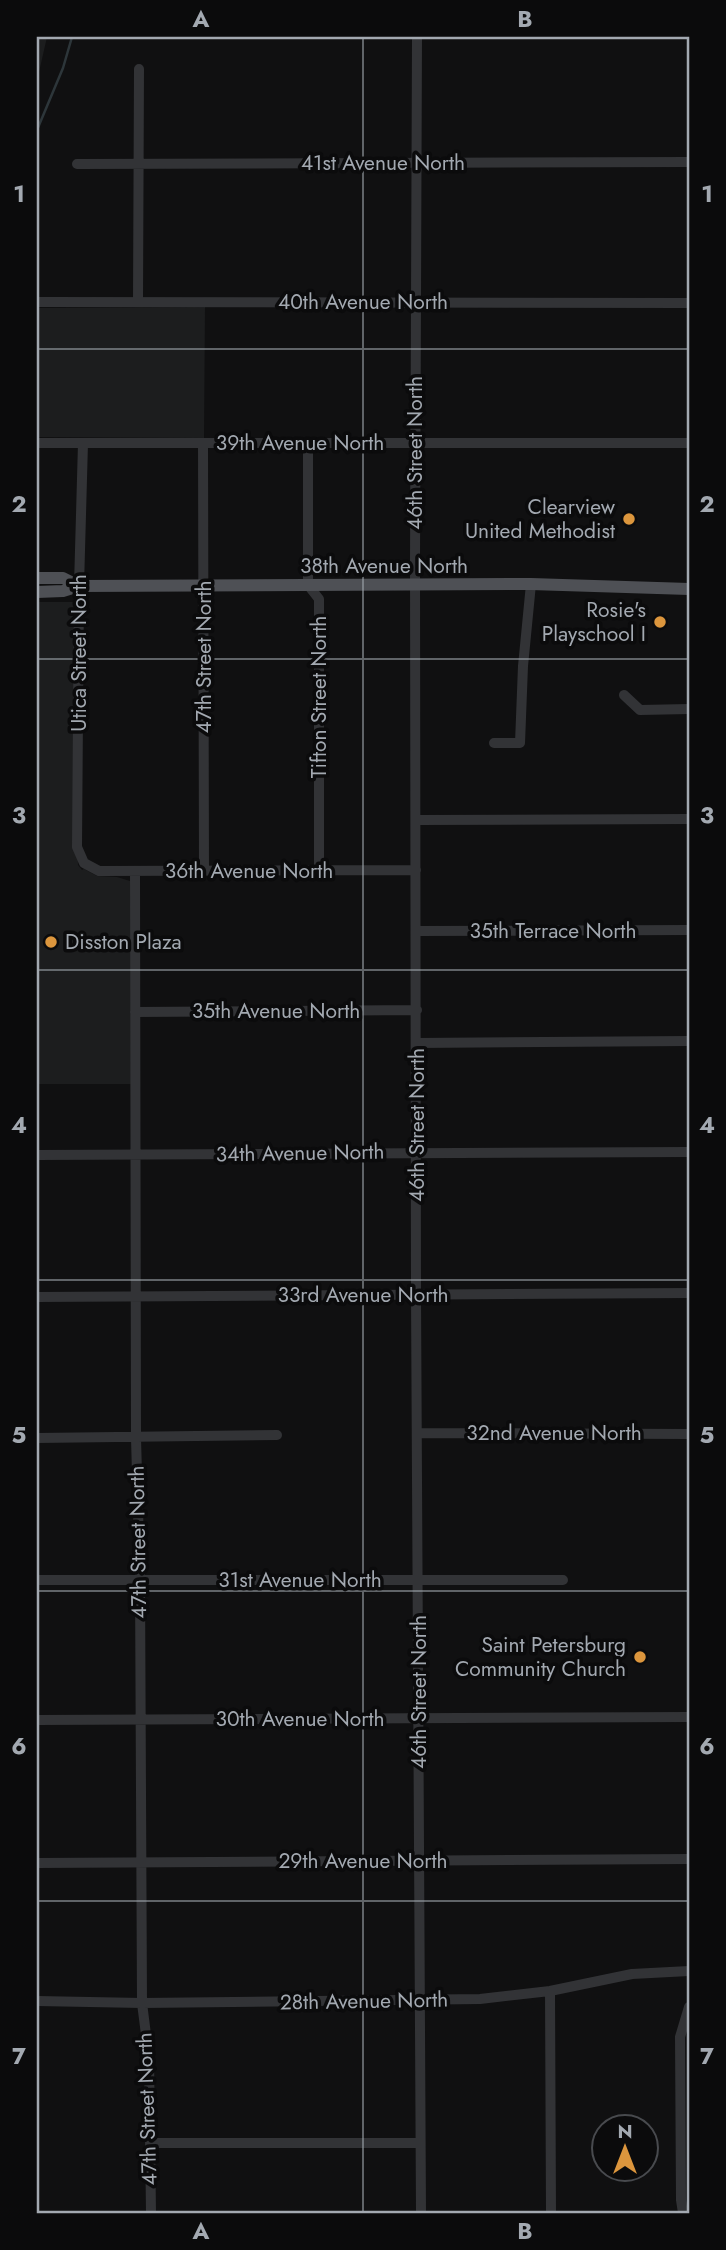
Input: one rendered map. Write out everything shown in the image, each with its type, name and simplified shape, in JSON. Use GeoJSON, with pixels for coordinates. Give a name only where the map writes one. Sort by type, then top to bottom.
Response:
{"type":"FeatureCollection","features":[{"type":"Feature","properties":{"kind":"main road","name":"38th Avenue North"},"geometry":{"type":"LineString","coordinates":[[37,578],[63,578],[79,586]]}},
{"type":"Feature","properties":{"kind":"main road","name":"38th Avenue North"},"geometry":{"type":"LineString","coordinates":[[37,592],[64,591],[79,586],[531,584],[689,589]]}},
{"type":"Feature","properties":{"kind":"street","name":"46th Street North"},"geometry":{"type":"LineString","coordinates":[[417,37],[416,1295],[421,2213]]}},
{"type":"Feature","properties":{"kind":"street"},"geometry":{"type":"LineString","coordinates":[[138,302],[139,69]]}},
{"type":"Feature","properties":{"kind":"street","name":"41st Avenue North"},"geometry":{"type":"LineString","coordinates":[[77,164],[689,162]]}},
{"type":"Feature","properties":{"kind":"street","name":"40th Avenue North"},"geometry":{"type":"LineString","coordinates":[[37,302],[689,303]]}},
{"type":"Feature","properties":{"kind":"street","name":"39th Avenue North"},"geometry":{"type":"LineString","coordinates":[[37,443],[689,443]]}},
{"type":"Feature","properties":{"kind":"street","name":"Utica Street North"},"geometry":{"type":"LineString","coordinates":[[83,443],[77,847],[84,863]]}},
{"type":"Feature","properties":{"kind":"street","name":"47th Street North"},"geometry":{"type":"LineString","coordinates":[[203,443],[204,871]]}},
{"type":"Feature","properties":{"kind":"street","name":"Tifton Street North"},"geometry":{"type":"LineString","coordinates":[[308,443],[308,585],[319,599],[319,871]]}},
{"type":"Feature","properties":{"kind":"street"},"geometry":{"type":"LineString","coordinates":[[495,743],[520,743],[523,666],[531,584]]}},
{"type":"Feature","properties":{"kind":"street"},"geometry":{"type":"LineString","coordinates":[[624,695],[639,710],[689,709]]}},
{"type":"Feature","properties":{"kind":"street"},"geometry":{"type":"LineString","coordinates":[[416,820],[689,818]]}},
{"type":"Feature","properties":{"kind":"street","name":"36th Avenue North"},"geometry":{"type":"LineString","coordinates":[[84,863],[99,872],[416,870]]}},
{"type":"Feature","properties":{"kind":"street","name":"47th Street North"},"geometry":{"type":"LineString","coordinates":[[135,871],[136,1438],[140,1580],[142,2003],[149,2058],[151,2213]]}},
{"type":"Feature","properties":{"kind":"street","name":"35th Terrace North"},"geometry":{"type":"LineString","coordinates":[[416,931],[689,930]]}},
{"type":"Feature","properties":{"kind":"street","name":"35th Avenue North"},"geometry":{"type":"LineString","coordinates":[[135,1012],[417,1010]]}},
{"type":"Feature","properties":{"kind":"street"},"geometry":{"type":"LineString","coordinates":[[417,1043],[689,1041]]}},
{"type":"Feature","properties":{"kind":"street","name":"34th Avenue North"},"geometry":{"type":"LineString","coordinates":[[37,1155],[689,1152]]}},
{"type":"Feature","properties":{"kind":"street","name":"33rd Avenue North"},"geometry":{"type":"LineString","coordinates":[[37,1297],[689,1293]]}},
{"type":"Feature","properties":{"kind":"street","name":"32nd Avenue North"},"geometry":{"type":"LineString","coordinates":[[418,1433],[689,1434]]}},
{"type":"Feature","properties":{"kind":"street"},"geometry":{"type":"LineString","coordinates":[[37,1438],[277,1436]]}},
{"type":"Feature","properties":{"kind":"street","name":"31st Avenue North"},"geometry":{"type":"LineString","coordinates":[[37,1580],[563,1580]]}},
{"type":"Feature","properties":{"kind":"street","name":"30th Avenue North"},"geometry":{"type":"LineString","coordinates":[[37,1720],[689,1717]]}},
{"type":"Feature","properties":{"kind":"street","name":"29th Avenue North"},"geometry":{"type":"LineString","coordinates":[[37,1863],[689,1859]]}},
{"type":"Feature","properties":{"kind":"street","name":"28th Avenue North"},"geometry":{"type":"LineString","coordinates":[[37,2001],[142,2003],[480,1999],[551,1991],[632,1974],[689,1970]]}},
{"type":"Feature","properties":{"kind":"street"},"geometry":{"type":"LineString","coordinates":[[551,1991],[551,2213]]}},
{"type":"Feature","properties":{"kind":"street"},"geometry":{"type":"LineString","coordinates":[[683,2213],[680,2037],[689,2007]]}},
{"type":"Feature","properties":{"kind":"street"},"geometry":{"type":"LineString","coordinates":[[150,2143],[421,2143]]}},
{"type":"Feature","properties":{"kind":"shaded area"},"geometry":{"type":"Polygon","coordinates":[[[37,37],[47,37],[37,81],[37,37]]]}},
{"type":"Feature","properties":{"kind":"shaded area"},"geometry":{"type":"Polygon","coordinates":[[[205,307],[204,438],[37,437],[37,308],[205,307]]]}},
{"type":"Feature","properties":{"kind":"shaded area"},"geometry":{"type":"Polygon","coordinates":[[[37,602],[74,602],[78,865],[82,870],[97,876],[130,881],[131,1084],[37,1084],[37,602]]]}},
{"type":"Feature","properties":{"kind":"green space"},"geometry":{"type":"Polygon","coordinates":[[[689,2030],[689,2213],[687,2197],[689,2030]]]}},
{"type":"Feature","properties":{"kind":"waterway"},"geometry":{"type":"LineString","coordinates":[[37,130],[63,68],[72,37]]}},
{"type":"Feature","properties":{"kind":"place","name":"Clearview United Methodist"},"geometry":{"type":"Point","coordinates":[629,519]}},
{"type":"Feature","properties":{"kind":"place","name":"Rosie's Playschool I"},"geometry":{"type":"Point","coordinates":[660,622]}},
{"type":"Feature","properties":{"kind":"place","name":"Disston Plaza"},"geometry":{"type":"Point","coordinates":[51,942]}},
{"type":"Feature","properties":{"kind":"place","name":"Saint Petersburg Community Church"},"geometry":{"type":"Point","coordinates":[640,1657]}}]}
